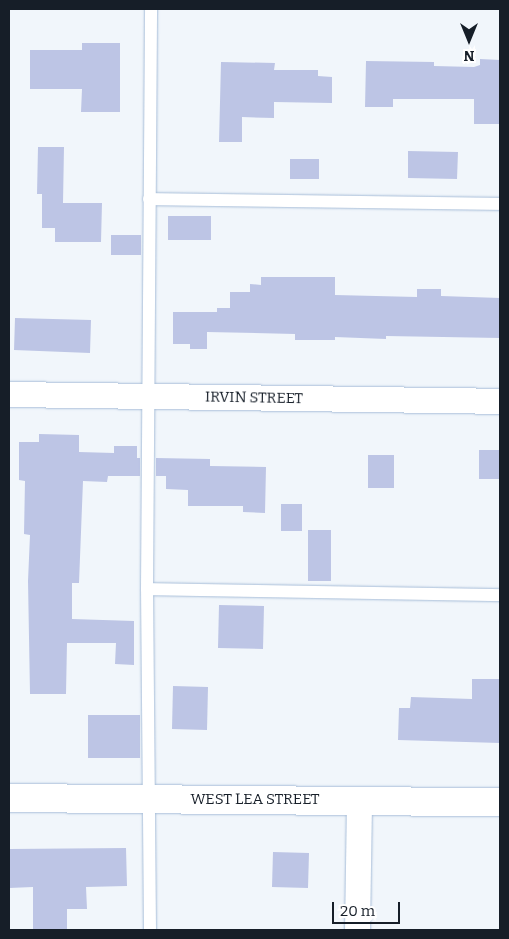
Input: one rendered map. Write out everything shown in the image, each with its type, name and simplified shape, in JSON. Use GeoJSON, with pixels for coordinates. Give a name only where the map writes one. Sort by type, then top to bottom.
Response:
{"type":"FeatureCollection","features":[{"type":"Feature","properties":{"kind":"main road","name":"WEST LEA STREET"},"geometry":{"type":"LineString","coordinates":[[9,798],[500,802]]}},
{"type":"Feature","properties":{"kind":"street","name":"IRVIN STREET"},"geometry":{"type":"LineString","coordinates":[[9,394],[500,401]]}},
{"type":"Feature","properties":{"kind":"street"},"geometry":{"type":"LineString","coordinates":[[357,930],[359,801]]}},
{"type":"Feature","properties":{"kind":"lane"},"geometry":{"type":"LineString","coordinates":[[150,930],[147,589],[152,9]]}},
{"type":"Feature","properties":{"kind":"lane"},"geometry":{"type":"LineString","coordinates":[[149,199],[500,204]]}},
{"type":"Feature","properties":{"kind":"lane"},"geometry":{"type":"LineString","coordinates":[[147,589],[500,595]]}},
{"type":"Feature","properties":{"kind":"building"},"geometry":{"type":"Polygon","coordinates":[[[82,43],[120,43],[120,112],[81,112],[82,89],[30,89],[30,50],[82,50],[82,43]]]}},
{"type":"Feature","properties":{"kind":"building"},"geometry":{"type":"Polygon","coordinates":[[[480,59],[500,60],[500,124],[474,124],[474,99],[393,99],[393,107],[365,107],[366,61],[434,62],[434,66],[474,67],[480,65],[480,59]]]}},
{"type":"Feature","properties":{"kind":"building"},"geometry":{"type":"Polygon","coordinates":[[[221,62],[275,63],[274,70],[318,70],[318,76],[332,77],[332,103],[274,102],[274,118],[242,117],[242,142],[219,142],[221,62]]]}},
{"type":"Feature","properties":{"kind":"building"},"geometry":{"type":"Polygon","coordinates":[[[38,147],[64,147],[63,203],[102,203],[101,242],[55,242],[55,228],[42,228],[42,194],[37,194],[38,147]]]}},
{"type":"Feature","properties":{"kind":"building"},"geometry":{"type":"Polygon","coordinates":[[[408,151],[458,152],[457,179],[408,178],[408,151]]]}},
{"type":"Feature","properties":{"kind":"building"},"geometry":{"type":"Polygon","coordinates":[[[290,159],[319,159],[319,179],[290,179],[290,159]]]}},
{"type":"Feature","properties":{"kind":"building"},"geometry":{"type":"Polygon","coordinates":[[[168,216],[211,216],[211,240],[168,240],[168,216]]]}},
{"type":"Feature","properties":{"kind":"building"},"geometry":{"type":"Polygon","coordinates":[[[111,235],[141,235],[141,255],[111,255],[111,235]]]}},
{"type":"Feature","properties":{"kind":"building"},"geometry":{"type":"Polygon","coordinates":[[[261,277],[335,277],[335,295],[417,297],[417,289],[441,289],[441,296],[500,298],[500,338],[386,336],[386,339],[335,337],[335,340],[295,340],[295,334],[207,332],[207,349],[190,349],[190,344],[173,344],[173,312],[217,312],[217,308],[230,308],[230,292],[250,292],[250,284],[261,285],[261,277]]]}},
{"type":"Feature","properties":{"kind":"building"},"geometry":{"type":"Polygon","coordinates":[[[15,318],[91,320],[90,353],[14,350],[15,318]]]}},
{"type":"Feature","properties":{"kind":"building"},"geometry":{"type":"Polygon","coordinates":[[[39,434],[79,435],[79,452],[114,453],[114,446],[137,446],[137,458],[140,458],[140,476],[108,476],[107,482],[83,481],[79,583],[72,583],[72,619],[134,621],[134,665],[115,664],[116,643],[67,643],[66,694],[30,694],[28,581],[30,535],[24,534],[25,481],[19,480],[19,442],[39,442],[39,434]]]}},
{"type":"Feature","properties":{"kind":"building"},"geometry":{"type":"Polygon","coordinates":[[[479,450],[500,450],[500,479],[479,479],[479,450]]]}},
{"type":"Feature","properties":{"kind":"building"},"geometry":{"type":"Polygon","coordinates":[[[368,455],[394,455],[394,488],[368,488],[368,455]]]}},
{"type":"Feature","properties":{"kind":"building"},"geometry":{"type":"Polygon","coordinates":[[[156,458],[210,459],[210,466],[266,467],[265,513],[243,512],[243,506],[188,506],[188,490],[166,489],[166,476],[156,476],[156,458]]]}},
{"type":"Feature","properties":{"kind":"building"},"geometry":{"type":"Polygon","coordinates":[[[281,504],[302,504],[302,531],[281,531],[281,504]]]}},
{"type":"Feature","properties":{"kind":"building"},"geometry":{"type":"Polygon","coordinates":[[[308,530],[331,530],[331,581],[308,581],[308,530]]]}},
{"type":"Feature","properties":{"kind":"building"},"geometry":{"type":"Polygon","coordinates":[[[219,605],[264,606],[263,649],[218,648],[219,605]]]}},
{"type":"Feature","properties":{"kind":"building"},"geometry":{"type":"Polygon","coordinates":[[[472,679],[500,679],[500,743],[398,740],[399,708],[410,708],[411,697],[472,699],[472,679]]]}},
{"type":"Feature","properties":{"kind":"building"},"geometry":{"type":"Polygon","coordinates":[[[173,686],[208,687],[207,730],[172,729],[173,686]]]}},
{"type":"Feature","properties":{"kind":"building"},"geometry":{"type":"Polygon","coordinates":[[[88,715],[140,715],[140,758],[88,758],[88,715]]]}},
{"type":"Feature","properties":{"kind":"building"},"geometry":{"type":"Polygon","coordinates":[[[126,848],[127,886],[86,887],[87,909],[67,909],[67,930],[33,930],[33,887],[9,888],[9,849],[126,848]]]}},
{"type":"Feature","properties":{"kind":"building"},"geometry":{"type":"Polygon","coordinates":[[[273,852],[309,853],[308,888],[272,887],[273,852]]]}}]}
